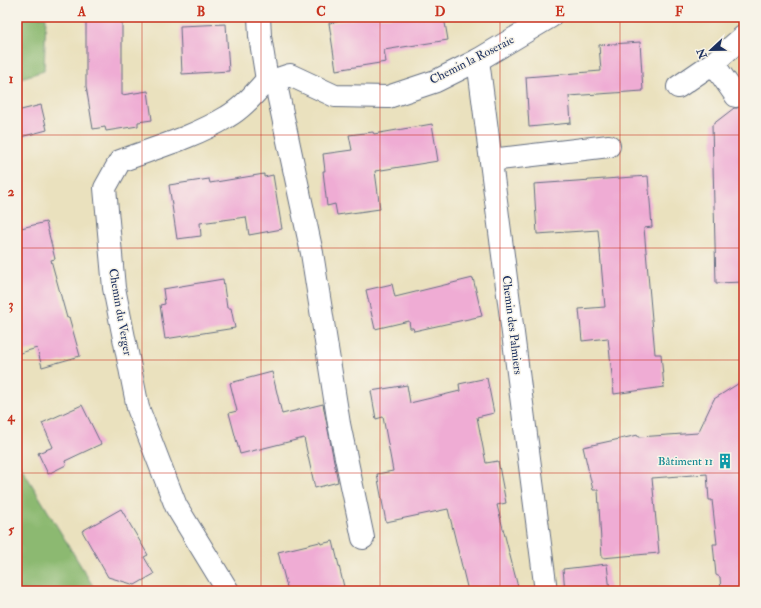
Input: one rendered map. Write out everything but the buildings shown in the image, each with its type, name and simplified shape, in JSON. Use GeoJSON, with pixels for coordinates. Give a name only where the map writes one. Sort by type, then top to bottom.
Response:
{"type":"FeatureCollection","features":[{"type":"Feature","properties":{"kind":"street"},"geometry":{"type":"LineString","coordinates":[[259,17],[260,36],[312,253],[339,424],[363,538]]}},
{"type":"Feature","properties":{"kind":"street","name":"Chemin la Roseraie"},"geometry":{"type":"LineString","coordinates":[[271,80],[290,75],[335,96],[388,97],[436,81],[478,60],[550,17]]}},
{"type":"Feature","properties":{"kind":"street"},"geometry":{"type":"LineString","coordinates":[[678,87],[713,63],[744,36]]}},
{"type":"Feature","properties":{"kind":"street","name":"Chemin des Palmiers"},"geometry":{"type":"LineString","coordinates":[[478,60],[546,591]]}},
{"type":"Feature","properties":{"kind":"street"},"geometry":{"type":"LineString","coordinates":[[713,63],[736,96]]}},
{"type":"Feature","properties":{"kind":"street","name":"Chemin du Verger"},"geometry":{"type":"LineString","coordinates":[[228,591],[176,506],[138,408],[114,288],[105,188],[120,161],[198,132],[228,117],[271,80]]}},
{"type":"Feature","properties":{"kind":"street"},"geometry":{"type":"LineString","coordinates":[[491,160],[609,146]]}},
{"type":"Feature","properties":{"kind":"green space"},"geometry":{"type":"Polygon","coordinates":[[[17,17],[46,17],[44,71],[17,79],[17,17]]]}},
{"type":"Feature","properties":{"kind":"green space"},"geometry":{"type":"Polygon","coordinates":[[[17,460],[96,591],[17,591],[17,460]]]}},
{"type":"Feature","properties":{"kind":"place","name":"Bâtiment 11"},"geometry":{"type":"Point","coordinates":[725,461]}}]}
